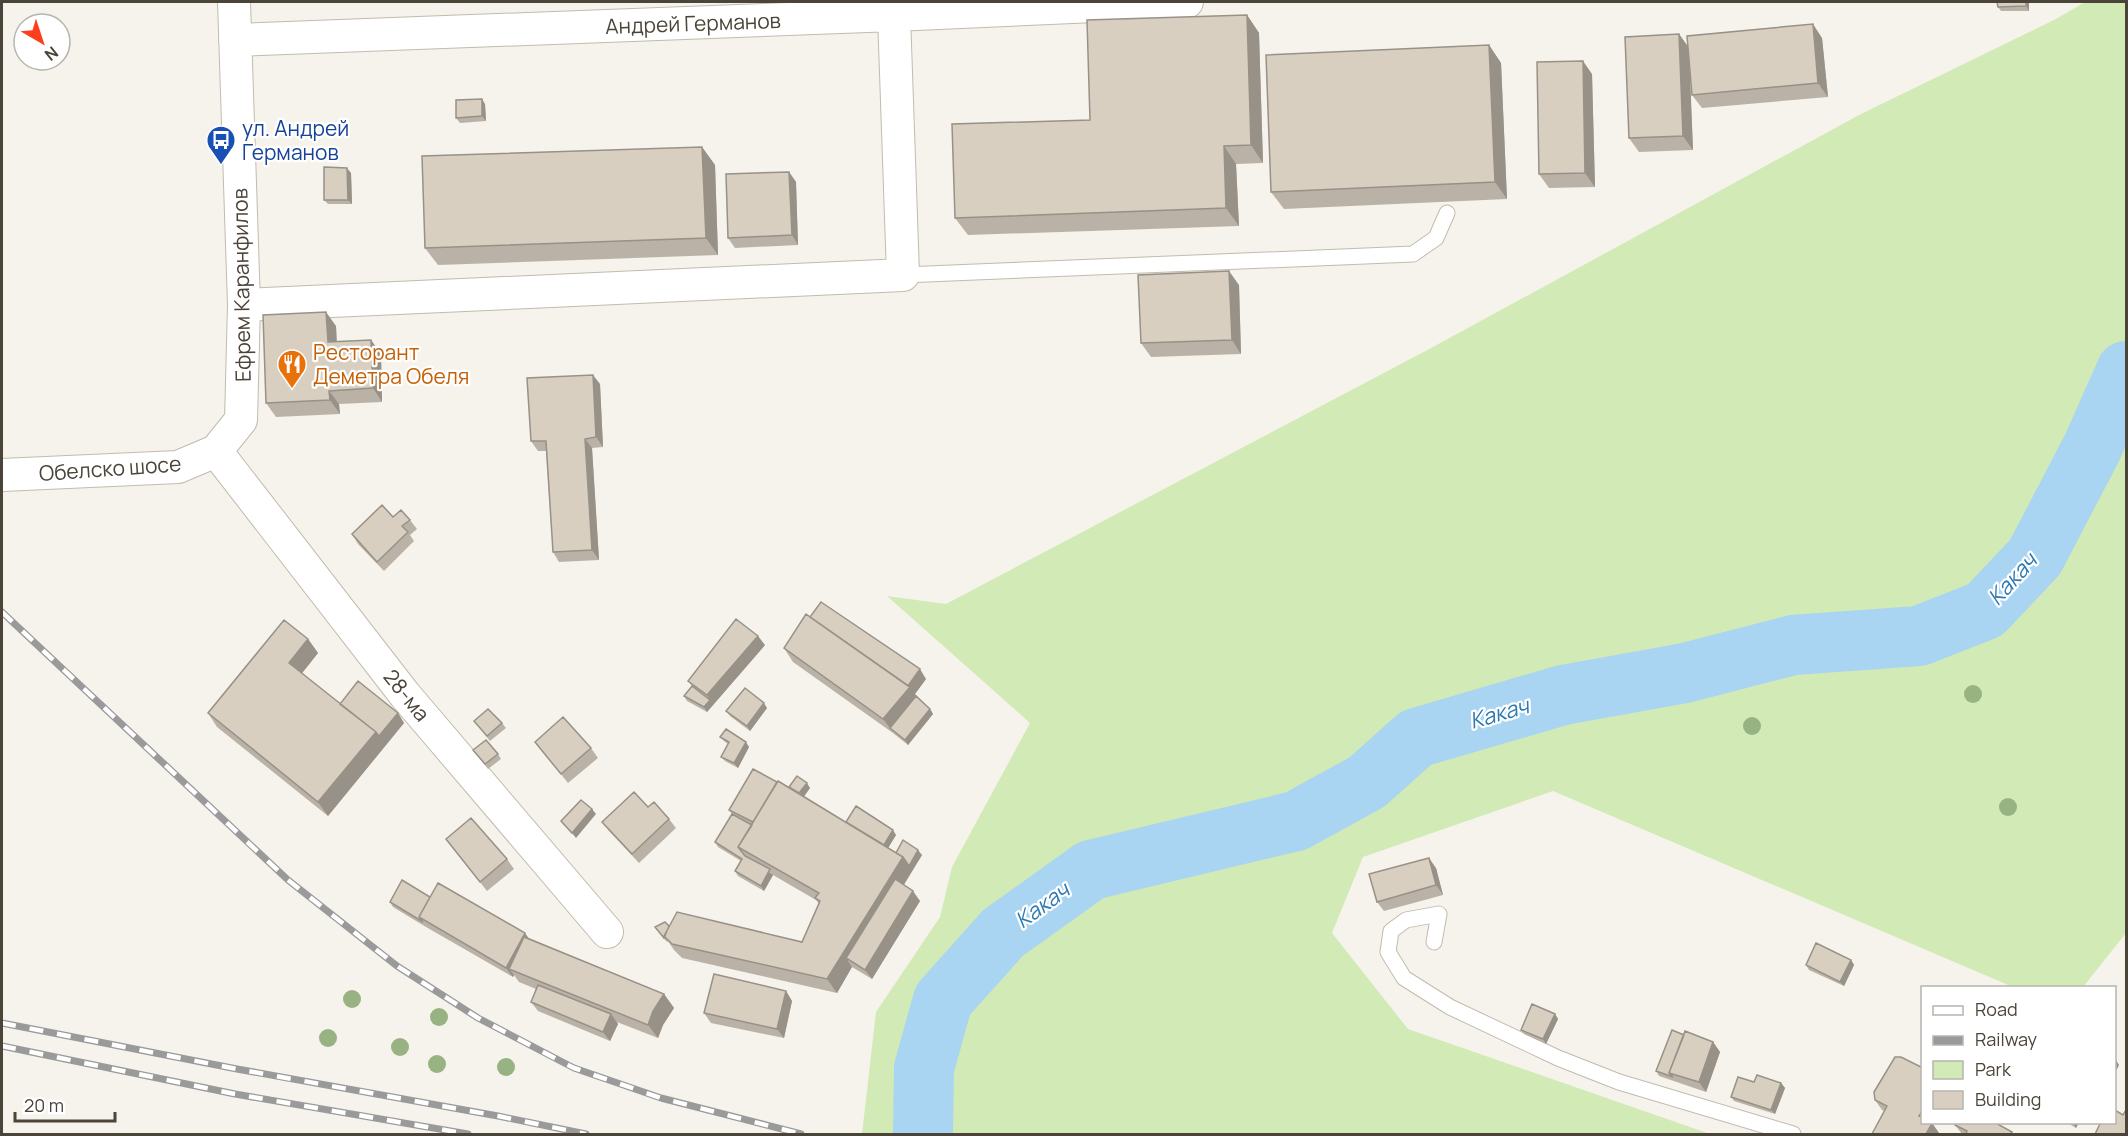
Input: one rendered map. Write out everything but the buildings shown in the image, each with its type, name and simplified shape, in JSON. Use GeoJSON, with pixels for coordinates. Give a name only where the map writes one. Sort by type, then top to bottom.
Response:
{"type":"FeatureCollection","features":[{"type":"Feature","properties":{"kind":"street","name":"Ефрем Каранфилов"},"geometry":{"type":"LineString","coordinates":[[216,451],[241,420],[244,306],[234,2]]}},
{"type":"Feature","properties":{"kind":"street","name":"Андрей Германов"},"geometry":{"type":"LineString","coordinates":[[235,40],[1187,2]]}},
{"type":"Feature","properties":{"kind":"street"},"geometry":{"type":"LineString","coordinates":[[244,306],[903,275],[894,15]]}},
{"type":"Feature","properties":{"kind":"street","name":"Обелско шосе"},"geometry":{"type":"LineString","coordinates":[[2,475],[178,467],[216,451]]}},
{"type":"Feature","properties":{"kind":"street","name":"28-ма"},"geometry":{"type":"LineString","coordinates":[[216,451],[405,694],[607,932]]}},
{"type":"Feature","properties":{"kind":"lane"},"geometry":{"type":"LineString","coordinates":[[903,275],[1413,254],[1436,238],[1447,213]]}},
{"type":"Feature","properties":{"kind":"lane"},"geometry":{"type":"LineString","coordinates":[[1434,942],[1439,914],[1406,920],[1391,931],[1388,952],[1404,978],[1450,1007],[1558,1058],[1619,1082],[1793,1134]]}},
{"type":"Feature","properties":{"kind":"green space"},"geometry":{"type":"Polygon","coordinates":[[[2085,2],[2126,2],[2126,933],[2084,986],[2011,986],[1553,791],[1363,857],[1332,933],[1408,1029],[1710,1134],[862,1134],[876,1012],[940,917],[952,867],[1030,723],[887,596],[946,604],[1433,347],[1861,114],[2056,19],[2085,2]]]}},
{"type":"Feature","properties":{"kind":"waterway","name":"Какач"},"geometry":{"type":"LineString","coordinates":[[923,1134],[924,1068],[943,1000],[1003,933],[1091,870],[1296,821],[1367,782],[1416,738],[1563,695],[1685,673],[1793,645],[1919,636],[1985,610],[2035,557],[2092,448],[2126,371]]}},
{"type":"Feature","properties":{"kind":"railway"},"geometry":{"type":"LineString","coordinates":[[2,612],[288,880],[397,966],[478,1018],[574,1068],[661,1098],[801,1134]]}},
{"type":"Feature","properties":{"kind":"railway"},"geometry":{"type":"LineString","coordinates":[[2,1023],[586,1134]]}},
{"type":"Feature","properties":{"kind":"railway"},"geometry":{"type":"LineString","coordinates":[[2,1046],[235,1094],[468,1134]]}},
{"type":"Feature","properties":{"kind":"place","name":"ул. Андрей Германов"},"geometry":{"type":"Point","coordinates":[221,166]}},
{"type":"Feature","properties":{"kind":"place","name":"Ресторант Деметра Обеля"},"geometry":{"type":"Point","coordinates":[292,390]}}]}
